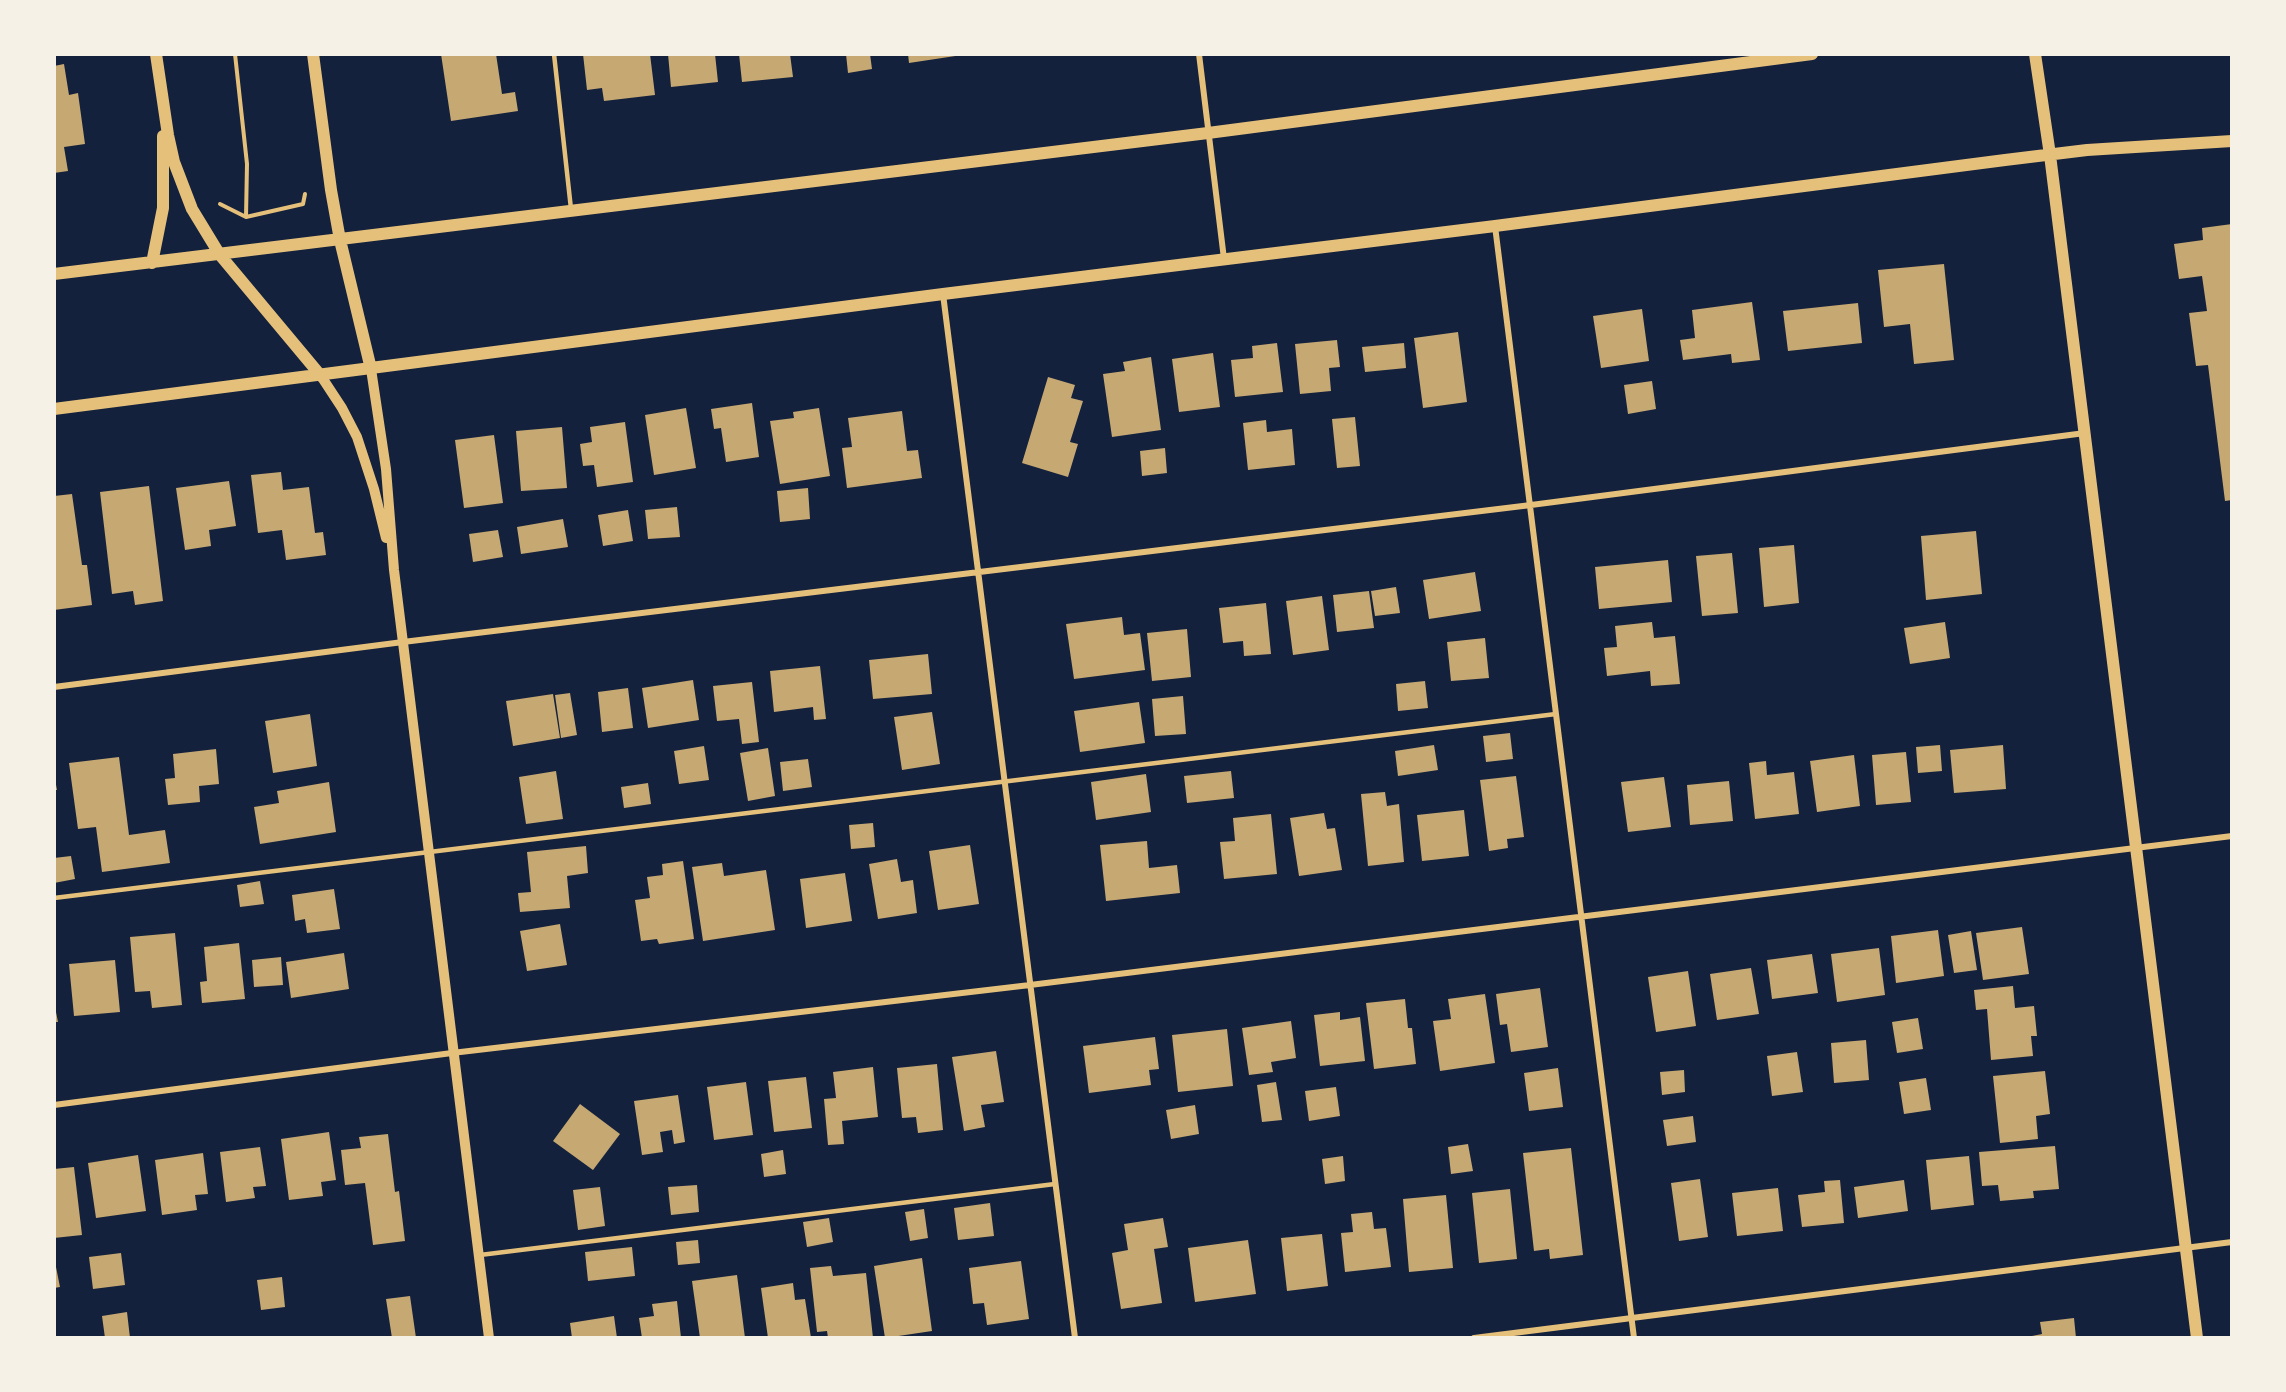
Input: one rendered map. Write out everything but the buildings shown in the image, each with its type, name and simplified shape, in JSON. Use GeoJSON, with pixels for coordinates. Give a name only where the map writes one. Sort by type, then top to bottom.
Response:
{"type":"FeatureCollection","features":[{"type":"Feature","properties":{"kind":"main road"},"geometry":{"type":"LineString","coordinates":[[156,54],[174,162],[192,209],[220,255],[321,376]]}},
{"type":"Feature","properties":{"kind":"main road"},"geometry":{"type":"LineString","coordinates":[[313,54],[340,240],[371,369]]}},
{"type":"Feature","properties":{"kind":"main road"},"geometry":{"type":"LineString","coordinates":[[54,274],[1208,133],[1812,54]]}},
{"type":"Feature","properties":{"kind":"main road"},"geometry":{"type":"LineString","coordinates":[[2035,54],[2050,155],[2197,1338]]}},
{"type":"Feature","properties":{"kind":"main road"},"geometry":{"type":"LineString","coordinates":[[152,262],[163,208],[163,105]]}},
{"type":"Feature","properties":{"kind":"main road"},"geometry":{"type":"LineString","coordinates":[[54,409],[2087,150],[2232,141]]}},
{"type":"Feature","properties":{"kind":"street"},"geometry":{"type":"LineString","coordinates":[[1199,54],[1224,259]]}},
{"type":"Feature","properties":{"kind":"street"},"geometry":{"type":"LineString","coordinates":[[1495,226],[1634,1338]]}},
{"type":"Feature","properties":{"kind":"street"},"geometry":{"type":"LineString","coordinates":[[943,294],[1075,1338]]}},
{"type":"Feature","properties":{"kind":"street"},"geometry":{"type":"LineString","coordinates":[[371,369],[384,457],[394,570],[452,1053],[489,1338]]}},
{"type":"Feature","properties":{"kind":"street"},"geometry":{"type":"LineString","coordinates":[[321,376],[342,408],[360,445],[374,489],[394,570]]}},
{"type":"Feature","properties":{"kind":"street"},"geometry":{"type":"LineString","coordinates":[[54,687],[403,642],[1531,505],[2085,433]]}},
{"type":"Feature","properties":{"kind":"street"},"geometry":{"type":"LineString","coordinates":[[54,1105],[452,1053],[1030,985],[2232,836]]}},
{"type":"Feature","properties":{"kind":"street"},"geometry":{"type":"LineString","coordinates":[[1474,1338],[2232,1242]]}},
{"type":"Feature","properties":{"kind":"lane"},"geometry":{"type":"LineString","coordinates":[[554,54],[571,212]]}},
{"type":"Feature","properties":{"kind":"lane"},"geometry":{"type":"LineString","coordinates":[[54,898],[1556,714]]}},
{"type":"Feature","properties":{"kind":"lane"},"geometry":{"type":"LineString","coordinates":[[478,1255],[1055,1184]]}},
{"type":"Feature","properties":{"kind":"path"},"geometry":{"type":"LineString","coordinates":[[235,54],[247,164],[246,217]]}},
{"type":"Feature","properties":{"kind":"path"},"geometry":{"type":"LineString","coordinates":[[220,204],[246,217],[303,204],[305,194]]}}]}
